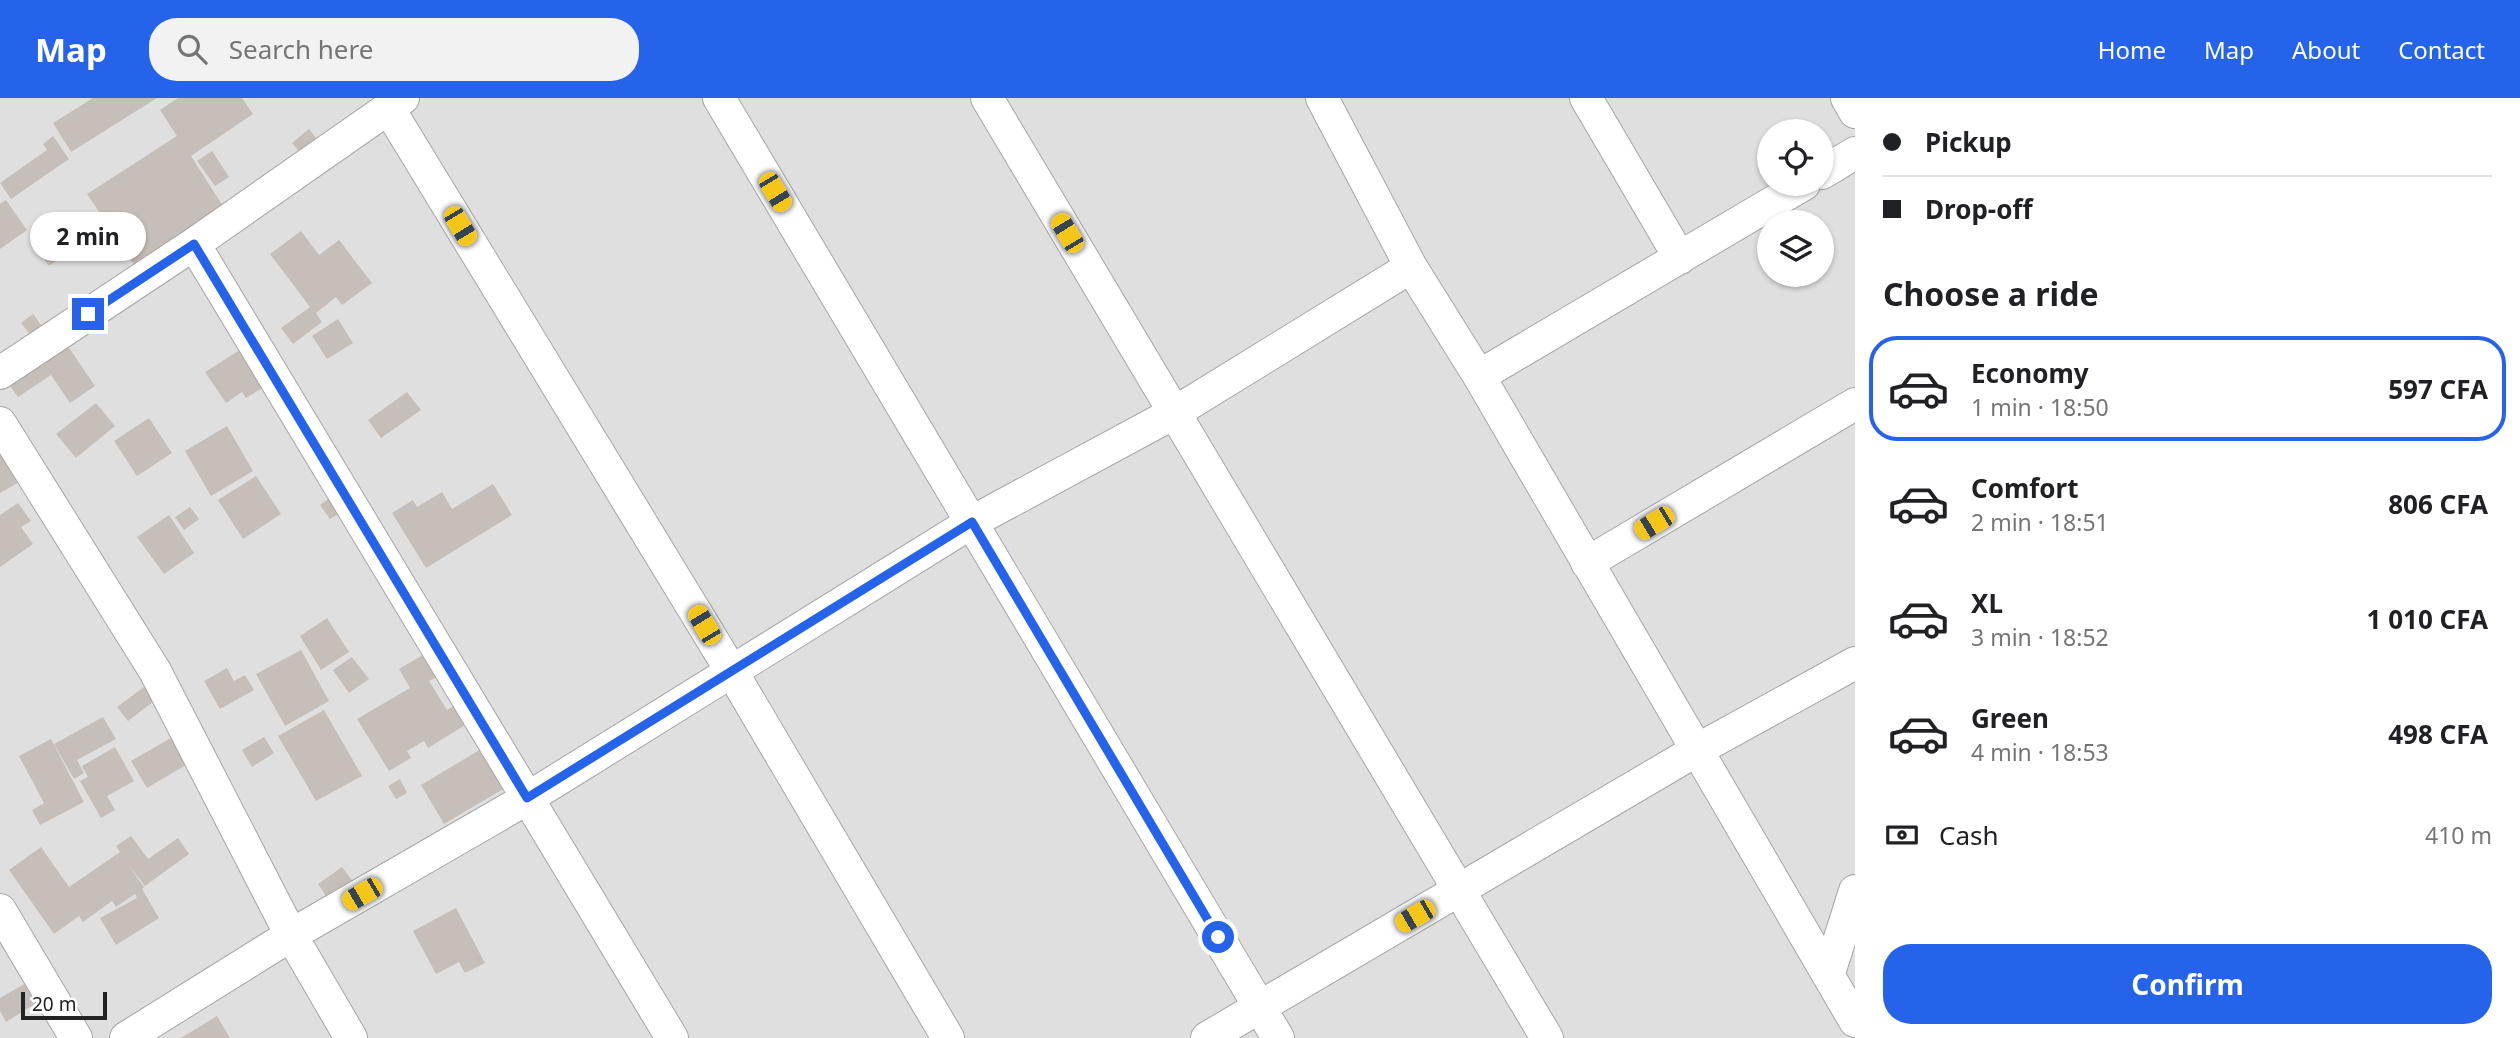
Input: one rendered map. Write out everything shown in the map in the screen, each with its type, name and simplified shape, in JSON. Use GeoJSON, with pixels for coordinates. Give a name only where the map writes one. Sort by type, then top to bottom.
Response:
{"type":"FeatureCollection","features":[{"type":"Feature","properties":{"kind":"street"},"geometry":{"type":"LineString","coordinates":[[719,98],[1278,1038]]}},
{"type":"Feature","properties":{"kind":"street"},"geometry":{"type":"LineString","coordinates":[[987,98],[1547,1038]]}},
{"type":"Feature","properties":{"kind":"street"},"geometry":{"type":"LineString","coordinates":[[1322,98],[1411,267],[1479,376],[1855,1021]]}},
{"type":"Feature","properties":{"kind":"street"},"geometry":{"type":"LineString","coordinates":[[1586,98],[1680,258]]}},
{"type":"Feature","properties":{"kind":"street"},"geometry":{"type":"LineString","coordinates":[[1847,98],[1855,112]]}},
{"type":"Feature","properties":{"kind":"street"},"geometry":{"type":"LineString","coordinates":[[1,370],[194,244],[396,103],[948,1038]]}},
{"type":"Feature","properties":{"kind":"street"},"geometry":{"type":"LineString","coordinates":[[1834,166],[1855,153]]}},
{"type":"Feature","properties":{"kind":"street"},"geometry":{"type":"LineString","coordinates":[[1479,376],[1784,196]]}},
{"type":"Feature","properties":{"kind":"street"},"geometry":{"type":"LineString","coordinates":[[194,244],[672,1038]]}},
{"type":"Feature","properties":{"kind":"street"},"geometry":{"type":"LineString","coordinates":[[126,1038],[291,936],[527,798],[972,522],[1174,413],[1411,267]]}},
{"type":"Feature","properties":{"kind":"street"},"geometry":{"type":"LineString","coordinates":[[1587,563],[1855,404]]}},
{"type":"Feature","properties":{"kind":"street"},"geometry":{"type":"LineString","coordinates":[[0,423],[155,671],[291,936],[351,1038]]}},
{"type":"Feature","properties":{"kind":"street"},"geometry":{"type":"LineString","coordinates":[[1207,1038],[1697,750],[1855,663]]}},
{"type":"Feature","properties":{"kind":"street"},"geometry":{"type":"LineString","coordinates":[[1829,973],[1855,891]]}},
{"type":"Feature","properties":{"kind":"street"},"geometry":{"type":"LineString","coordinates":[[0,910],[76,1038]]}},
{"type":"Feature","properties":{"kind":"shaded area"},"geometry":{"type":"Polygon","coordinates":[[[0,98],[1855,98],[1855,1038],[0,1038],[0,98]]]}},
{"type":"Feature","properties":{"kind":"building"},"geometry":{"type":"Polygon","coordinates":[[[93,98],[157,98],[71,152],[53,123],[93,98]]]}},
{"type":"Feature","properties":{"kind":"building"},"geometry":{"type":"Polygon","coordinates":[[[178,98],[242,98],[253,114],[191,156],[230,217],[140,274],[87,194],[177,136],[160,110],[178,98]]]}},
{"type":"Feature","properties":{"kind":"building"},"geometry":{"type":"Polygon","coordinates":[[[309,129],[320,143],[304,157],[292,143],[309,129]]]}},
{"type":"Feature","properties":{"kind":"building"},"geometry":{"type":"Polygon","coordinates":[[[53,136],[69,159],[11,199],[0,183],[47,150],[43,144],[53,136]]]}},
{"type":"Feature","properties":{"kind":"building"},"geometry":{"type":"Polygon","coordinates":[[[212,151],[229,177],[215,186],[197,161],[212,151]]]}},
{"type":"Feature","properties":{"kind":"building"},"geometry":{"type":"Polygon","coordinates":[[[6,200],[27,230],[0,249],[0,204],[6,200]]]}},
{"type":"Feature","properties":{"kind":"building"},"geometry":{"type":"Polygon","coordinates":[[[80,222],[100,251],[88,259],[78,246],[49,266],[38,251],[80,222]]]}},
{"type":"Feature","properties":{"kind":"building"},"geometry":{"type":"Polygon","coordinates":[[[301,231],[319,255],[339,240],[372,283],[342,305],[336,297],[316,313],[322,322],[293,344],[281,328],[310,307],[270,254],[301,231]]]}},
{"type":"Feature","properties":{"kind":"building"},"geometry":{"type":"Polygon","coordinates":[[[33,314],[44,329],[32,337],[21,323],[33,314]]]}},
{"type":"Feature","properties":{"kind":"building"},"geometry":{"type":"Polygon","coordinates":[[[338,319],[353,343],[327,359],[312,336],[338,319]]]}},
{"type":"Feature","properties":{"kind":"building"},"geometry":{"type":"Polygon","coordinates":[[[63,339],[95,386],[70,403],[51,375],[18,397],[4,378],[63,339]]]}},
{"type":"Feature","properties":{"kind":"building"},"geometry":{"type":"Polygon","coordinates":[[[240,350],[264,387],[246,398],[242,392],[226,403],[205,372],[240,350]]]}},
{"type":"Feature","properties":{"kind":"building"},"geometry":{"type":"Polygon","coordinates":[[[407,392],[421,410],[381,438],[368,420],[407,392]]]}},
{"type":"Feature","properties":{"kind":"building"},"geometry":{"type":"Polygon","coordinates":[[[96,403],[115,426],[76,458],[56,434],[96,403]]]}},
{"type":"Feature","properties":{"kind":"building"},"geometry":{"type":"Polygon","coordinates":[[[149,418],[172,453],[137,476],[114,441],[149,418]]]}},
{"type":"Feature","properties":{"kind":"building"},"geometry":{"type":"Polygon","coordinates":[[[227,426],[253,471],[211,496],[185,451],[227,426]]]}},
{"type":"Feature","properties":{"kind":"building"},"geometry":{"type":"Polygon","coordinates":[[[0,445],[21,481],[0,493],[0,445]]]}},
{"type":"Feature","properties":{"kind":"building"},"geometry":{"type":"Polygon","coordinates":[[[256,476],[281,514],[243,539],[218,500],[256,476]]]}},
{"type":"Feature","properties":{"kind":"building"},"geometry":{"type":"Polygon","coordinates":[[[493,484],[512,515],[426,568],[392,513],[413,500],[417,507],[442,492],[452,509],[493,484]]]}},
{"type":"Feature","properties":{"kind":"building"},"geometry":{"type":"Polygon","coordinates":[[[332,496],[343,511],[330,519],[320,505],[332,496]]]}},
{"type":"Feature","properties":{"kind":"building"},"geometry":{"type":"Polygon","coordinates":[[[18,503],[31,521],[21,527],[33,544],[0,567],[0,515],[18,503]]]}},
{"type":"Feature","properties":{"kind":"building"},"geometry":{"type":"Polygon","coordinates":[[[190,507],[199,519],[184,530],[175,517],[190,507]]]}},
{"type":"Feature","properties":{"kind":"building"},"geometry":{"type":"Polygon","coordinates":[[[169,515],[194,553],[164,574],[137,537],[169,515]]]}},
{"type":"Feature","properties":{"kind":"building"},"geometry":{"type":"Polygon","coordinates":[[[327,618],[349,652],[321,670],[300,636],[327,618]]]}},
{"type":"Feature","properties":{"kind":"building"},"geometry":{"type":"Polygon","coordinates":[[[301,650],[329,701],[285,726],[256,674],[301,650]]]}},
{"type":"Feature","properties":{"kind":"building"},"geometry":{"type":"Polygon","coordinates":[[[428,652],[441,674],[429,681],[447,710],[459,703],[470,722],[428,748],[424,741],[407,751],[411,758],[389,771],[357,719],[410,688],[399,669],[428,652]]]}},
{"type":"Feature","properties":{"kind":"building"},"geometry":{"type":"Polygon","coordinates":[[[352,657],[369,679],[349,693],[333,670],[352,657]]]}},
{"type":"Feature","properties":{"kind":"building"},"geometry":{"type":"Polygon","coordinates":[[[227,668],[234,681],[245,675],[254,690],[220,709],[204,681],[227,668]]]}},
{"type":"Feature","properties":{"kind":"building"},"geometry":{"type":"Polygon","coordinates":[[[148,684],[158,698],[128,721],[117,707],[148,684]]]}},
{"type":"Feature","properties":{"kind":"building"},"geometry":{"type":"Polygon","coordinates":[[[324,710],[362,776],[316,801],[278,736],[324,710]]]}},
{"type":"Feature","properties":{"kind":"building"},"geometry":{"type":"Polygon","coordinates":[[[103,717],[116,739],[77,760],[84,773],[74,779],[54,744],[103,717]]]}},
{"type":"Feature","properties":{"kind":"building"},"geometry":{"type":"Polygon","coordinates":[[[176,735],[191,762],[147,788],[131,761],[176,735]]]}},
{"type":"Feature","properties":{"kind":"building"},"geometry":{"type":"Polygon","coordinates":[[[264,737],[274,753],[252,767],[242,750],[264,737]]]}},
{"type":"Feature","properties":{"kind":"building"},"geometry":{"type":"Polygon","coordinates":[[[51,739],[84,802],[40,825],[32,810],[44,803],[19,756],[51,739]]]}},
{"type":"Feature","properties":{"kind":"building"},"geometry":{"type":"Polygon","coordinates":[[[115,747],[134,781],[107,796],[115,810],[101,818],[80,781],[88,777],[82,766],[115,747]]]}},
{"type":"Feature","properties":{"kind":"building"},"geometry":{"type":"Polygon","coordinates":[[[481,749],[505,788],[444,824],[421,785],[481,749]]]}},
{"type":"Feature","properties":{"kind":"building"},"geometry":{"type":"Polygon","coordinates":[[[400,779],[407,793],[396,799],[388,786],[400,779]]]}},
{"type":"Feature","properties":{"kind":"building"},"geometry":{"type":"Polygon","coordinates":[[[131,836],[148,859],[178,838],[189,854],[145,886],[127,863],[144,887],[142,889],[159,918],[116,945],[100,918],[137,898],[135,894],[116,907],[112,901],[83,922],[79,916],[54,934],[9,870],[41,847],[69,887],[120,852],[116,846],[131,836]]]}},
{"type":"Feature","properties":{"kind":"building"},"geometry":{"type":"Polygon","coordinates":[[[342,867],[354,883],[329,900],[318,884],[342,867]]]}},
{"type":"Feature","properties":{"kind":"building"},"geometry":{"type":"Polygon","coordinates":[[[456,908],[485,963],[465,973],[459,962],[436,974],[413,931],[456,908]]]}},
{"type":"Feature","properties":{"kind":"building"},"geometry":{"type":"Polygon","coordinates":[[[26,983],[38,1002],[6,1022],[0,1011],[0,998],[26,983]]]}},
{"type":"Feature","properties":{"kind":"building"},"geometry":{"type":"Polygon","coordinates":[[[217,1016],[230,1038],[181,1038],[217,1016]]]}},
{"type":"Feature","properties":{"kind":"route"},"geometry":{"type":"LineString","coordinates":[[88,314],[194,244],[527,798],[972,522],[1218,937]]}}]}
